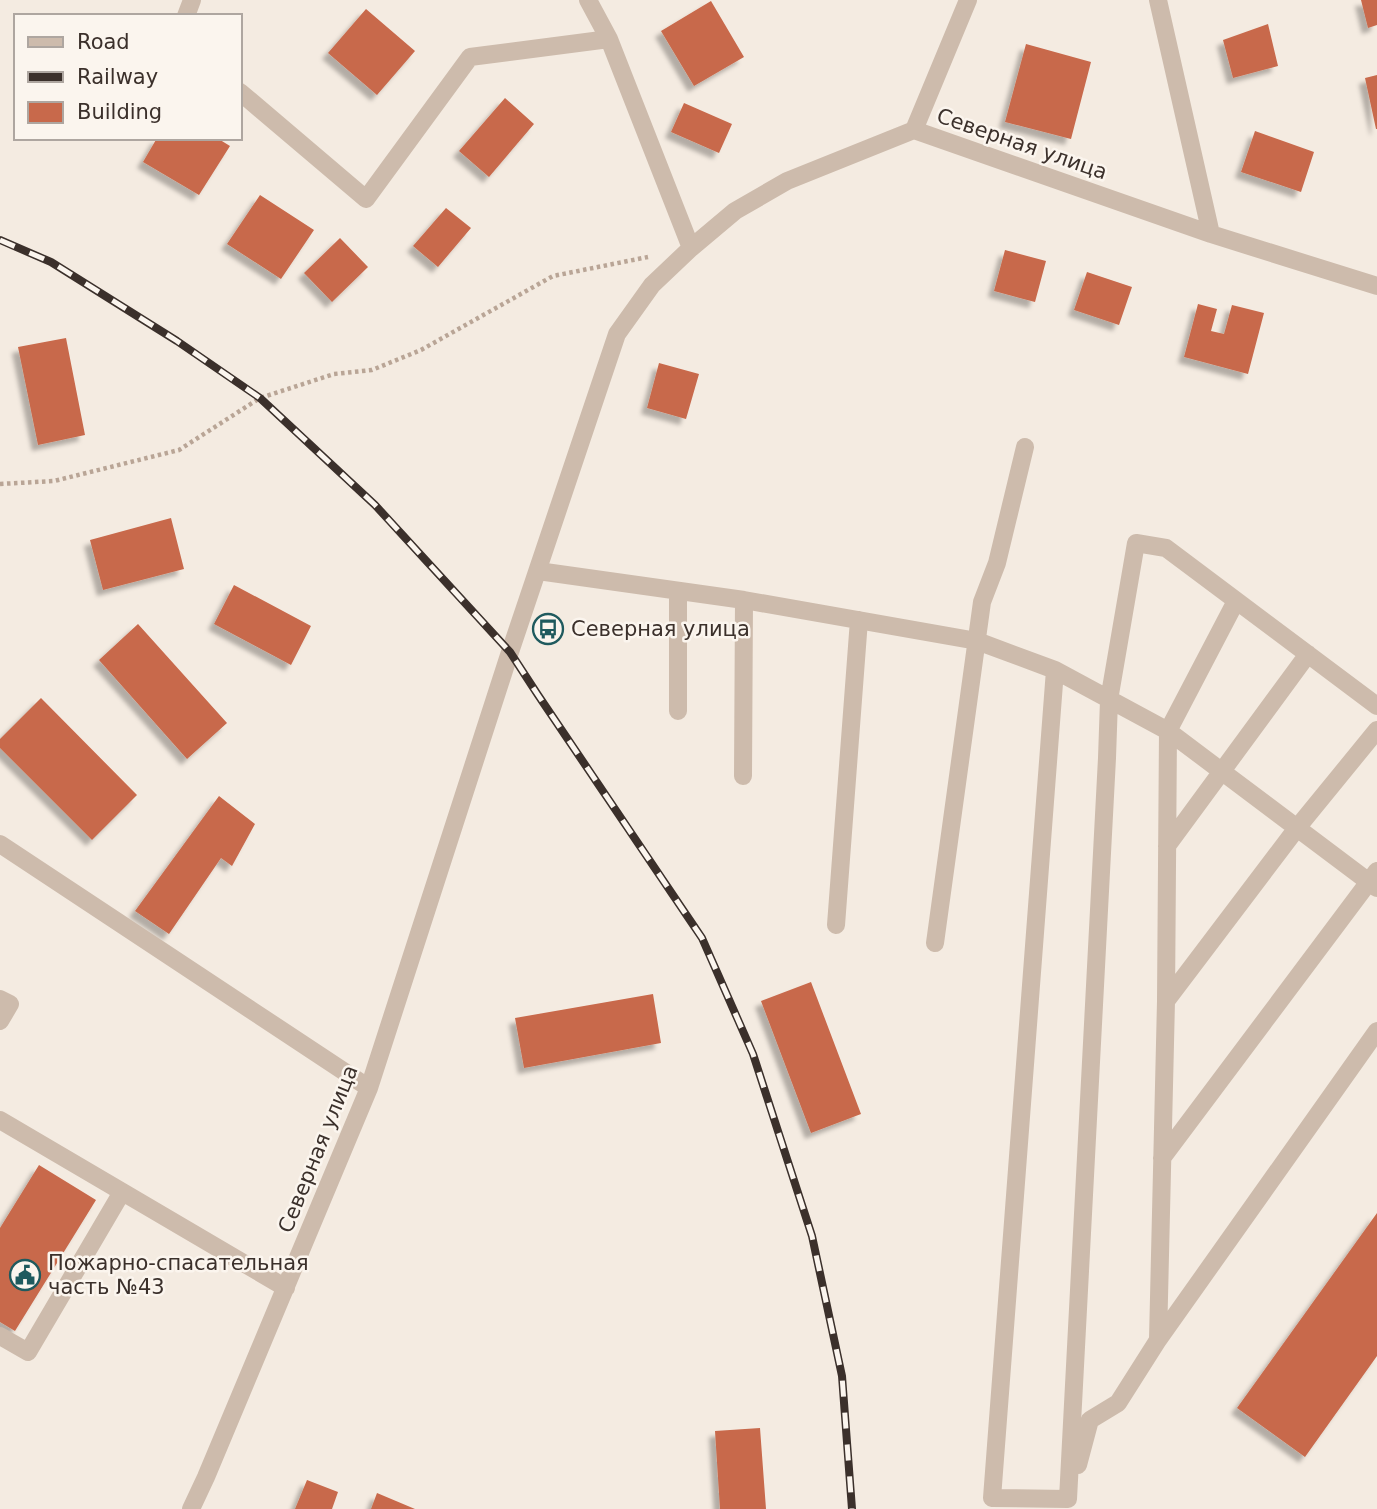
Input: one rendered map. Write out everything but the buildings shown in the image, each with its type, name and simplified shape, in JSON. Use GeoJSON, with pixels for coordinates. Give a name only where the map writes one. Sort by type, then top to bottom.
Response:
{"type":"FeatureCollection","features":[{"type":"Feature","properties":{"kind":"street"},"geometry":{"type":"LineString","coordinates":[[589,0],[609,39],[691,248]]}},
{"type":"Feature","properties":{"kind":"street"},"geometry":{"type":"LineString","coordinates":[[914,130],[968,0]]}},
{"type":"Feature","properties":{"kind":"street"},"geometry":{"type":"LineString","coordinates":[[1158,0],[1211,234]]}},
{"type":"Feature","properties":{"kind":"street"},"geometry":{"type":"LineString","coordinates":[[242,94],[366,199],[470,57],[609,39]]}},
{"type":"Feature","properties":{"kind":"street","name":"Северная улица"},"geometry":{"type":"LineString","coordinates":[[191,1509],[369,1088],[618,334],[652,285],[735,211],[787,181],[914,130],[1211,234],[1377,286]]}},
{"type":"Feature","properties":{"kind":"street"},"geometry":{"type":"LineString","coordinates":[[934,943],[982,602],[997,564],[1025,447]]}},
{"type":"Feature","properties":{"kind":"street"},"geometry":{"type":"LineString","coordinates":[[1069,1504],[1105,814],[1108,699],[1136,543],[1166,548],[1377,706]]}},
{"type":"Feature","properties":{"kind":"street"},"geometry":{"type":"LineString","coordinates":[[538,571],[744,600],[977,641],[1055,670],[1168,731],[1297,828],[1374,880],[1162,1158]]}},
{"type":"Feature","properties":{"kind":"street"},"geometry":{"type":"LineString","coordinates":[[678,591],[678,711]]}},
{"type":"Feature","properties":{"kind":"street"},"geometry":{"type":"LineString","coordinates":[[743,776],[744,600]]}},
{"type":"Feature","properties":{"kind":"street"},"geometry":{"type":"LineString","coordinates":[[1158,1340],[1166,1001],[1168,731],[1236,601]]}},
{"type":"Feature","properties":{"kind":"street"},"geometry":{"type":"LineString","coordinates":[[836,925],[859,620]]}},
{"type":"Feature","properties":{"kind":"street"},"geometry":{"type":"LineString","coordinates":[[1167,846],[1308,654]]}},
{"type":"Feature","properties":{"kind":"street"},"geometry":{"type":"LineString","coordinates":[[1055,670],[992,1498],[1069,1504]]}},
{"type":"Feature","properties":{"kind":"street"},"geometry":{"type":"LineString","coordinates":[[1166,1001],[1297,828],[1377,730]]}},
{"type":"Feature","properties":{"kind":"street"},"geometry":{"type":"LineString","coordinates":[[0,844],[369,1088]]}},
{"type":"Feature","properties":{"kind":"street"},"geometry":{"type":"LineString","coordinates":[[0,999],[10,1004],[0,1021]]}},
{"type":"Feature","properties":{"kind":"street"},"geometry":{"type":"LineString","coordinates":[[1069,1504],[1090,1419],[1118,1403],[1158,1340],[1377,1031]]}},
{"type":"Feature","properties":{"kind":"street"},"geometry":{"type":"LineString","coordinates":[[0,1120],[286,1288]]}},
{"type":"Feature","properties":{"kind":"street"},"geometry":{"type":"LineString","coordinates":[[0,1336],[28,1352],[122,1192]]}},
{"type":"Feature","properties":{"kind":"path"},"geometry":{"type":"LineString","coordinates":[[0,484],[54,481],[179,450],[260,398],[334,374],[372,370],[421,350],[553,276],[653,256]]}},
{"type":"Feature","properties":{"kind":"railway"},"geometry":{"type":"LineString","coordinates":[[0,240],[51,262],[177,341],[260,398],[375,505],[510,652],[702,938],[753,1054],[812,1236],[842,1376],[852,1509]]}},
{"type":"Feature","properties":{"kind":"place","name":"Северная улица"},"geometry":{"type":"Point","coordinates":[548,629]}},
{"type":"Feature","properties":{"kind":"place","name":"Пожарно-спасательная часть №43"},"geometry":{"type":"Point","coordinates":[25,1275]}}]}
